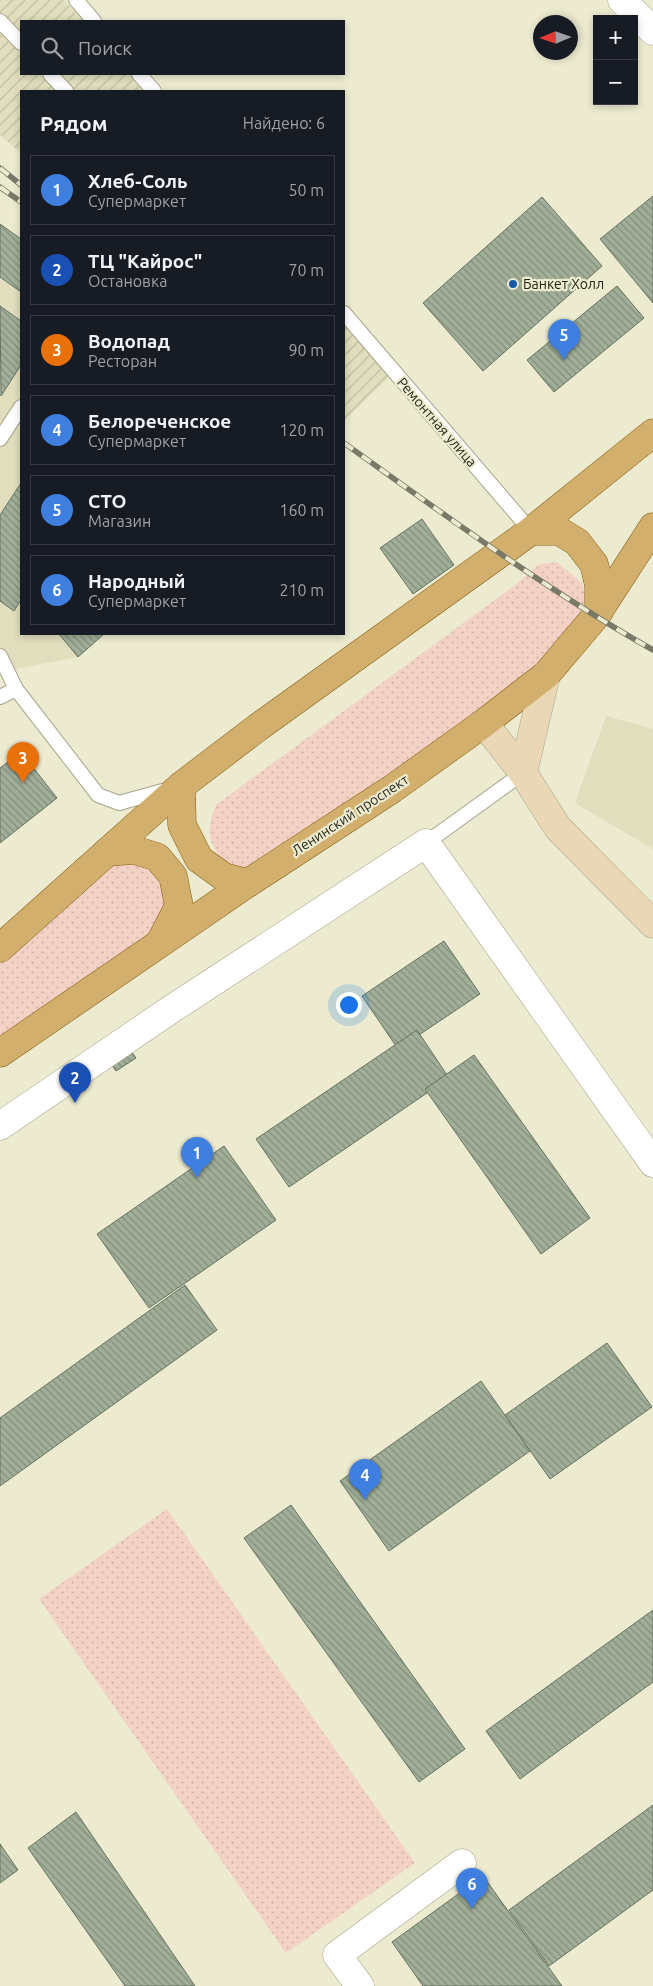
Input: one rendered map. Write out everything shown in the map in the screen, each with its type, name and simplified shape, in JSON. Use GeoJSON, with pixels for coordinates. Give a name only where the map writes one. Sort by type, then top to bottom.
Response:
{"type":"FeatureCollection","features":[{"type":"Feature","properties":{"kind":"main road"},"geometry":{"type":"LineString","coordinates":[[0,948],[181,786],[256,728],[531,531],[653,433]]}},
{"type":"Feature","properties":{"kind":"main road","name":"Ленинский проспект"},"geometry":{"type":"LineString","coordinates":[[0,1053],[248,882],[392,789],[484,723],[546,675],[599,611],[652,529]]}},
{"type":"Feature","properties":{"kind":"main road"},"geometry":{"type":"LineString","coordinates":[[531,531],[559,531],[577,542],[594,564],[599,585],[599,611]]}},
{"type":"Feature","properties":{"kind":"main road"},"geometry":{"type":"LineString","coordinates":[[181,786],[182,825],[199,859],[224,877],[248,882]]}},
{"type":"Feature","properties":{"kind":"main road"},"geometry":{"type":"LineString","coordinates":[[107,852],[134,850],[157,857],[173,876],[179,906],[159,944]]}},
{"type":"Feature","properties":{"kind":"street"},"geometry":{"type":"LineString","coordinates":[[622,0],[653,31]]}},
{"type":"Feature","properties":{"kind":"street"},"geometry":{"type":"LineString","coordinates":[[523,773],[546,675]]}},
{"type":"Feature","properties":{"kind":"street"},"geometry":{"type":"LineString","coordinates":[[484,723],[523,773],[558,828],[653,924]]}},
{"type":"Feature","properties":{"kind":"street"},"geometry":{"type":"LineString","coordinates":[[0,1126],[170,1010],[426,843],[653,1163]]}},
{"type":"Feature","properties":{"kind":"street"},"geometry":{"type":"LineString","coordinates":[[360,1986],[337,1955],[462,1863]]}},
{"type":"Feature","properties":{"kind":"lane"},"geometry":{"type":"LineString","coordinates":[[76,0],[93,20]]}},
{"type":"Feature","properties":{"kind":"lane"},"geometry":{"type":"LineString","coordinates":[[0,21],[20,42]]}},
{"type":"Feature","properties":{"kind":"lane"},"geometry":{"type":"LineString","coordinates":[[51,75],[65,90]]}},
{"type":"Feature","properties":{"kind":"lane"},"geometry":{"type":"LineString","coordinates":[[140,75],[153,90]]}},
{"type":"Feature","properties":{"kind":"lane","name":"Ремонтная улица"},"geometry":{"type":"LineString","coordinates":[[345,314],[531,531]]}},
{"type":"Feature","properties":{"kind":"lane"},"geometry":{"type":"LineString","coordinates":[[0,439],[20,409]]}},
{"type":"Feature","properties":{"kind":"lane"},"geometry":{"type":"LineString","coordinates":[[0,656],[16,689],[98,795],[118,802],[181,786]]}},
{"type":"Feature","properties":{"kind":"lane"},"geometry":{"type":"LineString","coordinates":[[0,696],[16,689]]}},
{"type":"Feature","properties":{"kind":"lane"},"geometry":{"type":"LineString","coordinates":[[426,843],[523,773]]}},
{"type":"Feature","properties":{"kind":"shaded area"},"geometry":{"type":"Polygon","coordinates":[[[0,0],[64,0],[82,20],[20,20],[20,75],[131,75],[144,90],[20,90],[20,152],[0,135],[0,0]]]}},
{"type":"Feature","properties":{"kind":"shaded area"},"geometry":{"type":"Polygon","coordinates":[[[0,224],[20,238],[20,635],[103,635],[78,657],[0,672],[0,224]]]}},
{"type":"Feature","properties":{"kind":"shaded area"},"geometry":{"type":"Polygon","coordinates":[[[345,315],[395,371],[345,420],[345,315]]]}},
{"type":"Feature","properties":{"kind":"shaded area"},"geometry":{"type":"Polygon","coordinates":[[[557,562],[582,583],[586,599],[576,626],[521,684],[264,871],[232,871],[214,848],[211,841],[210,825],[216,805],[511,588],[540,564],[557,562]]]}},
{"type":"Feature","properties":{"kind":"shaded area"},"geometry":{"type":"Polygon","coordinates":[[[606,716],[653,729],[653,849],[575,803],[606,716]]]}},
{"type":"Feature","properties":{"kind":"shaded area"},"geometry":{"type":"Polygon","coordinates":[[[117,861],[139,866],[154,874],[162,888],[167,910],[152,931],[0,1042],[0,957],[117,861]]]}},
{"type":"Feature","properties":{"kind":"shaded area"},"geometry":{"type":"Polygon","coordinates":[[[167,1509],[415,1863],[286,1953],[39,1599],[167,1509]]]}},
{"type":"Feature","properties":{"kind":"building"},"geometry":{"type":"Polygon","coordinates":[[[653,196],[653,303],[600,239],[653,196]]]}},
{"type":"Feature","properties":{"kind":"building","name":"Банкет Холл"},"geometry":{"type":"Polygon","coordinates":[[[542,197],[602,266],[483,371],[423,303],[542,197]]]}},
{"type":"Feature","properties":{"kind":"building"},"geometry":{"type":"Polygon","coordinates":[[[0,224],[20,238],[20,291],[0,277],[0,224]]]}},
{"type":"Feature","properties":{"kind":"building"},"geometry":{"type":"Polygon","coordinates":[[[617,286],[644,318],[554,392],[527,360],[617,286]]]}},
{"type":"Feature","properties":{"kind":"building"},"geometry":{"type":"Polygon","coordinates":[[[0,306],[20,320],[20,367],[1,396],[0,306]]]}},
{"type":"Feature","properties":{"kind":"building"},"geometry":{"type":"Polygon","coordinates":[[[20,485],[20,602],[14,611],[0,601],[0,515],[20,485]]]}},
{"type":"Feature","properties":{"kind":"building"},"geometry":{"type":"Polygon","coordinates":[[[422,519],[454,565],[413,594],[380,548],[422,519]]]}},
{"type":"Feature","properties":{"kind":"building"},"geometry":{"type":"Polygon","coordinates":[[[60,635],[103,635],[78,657],[60,635]]]}},
{"type":"Feature","properties":{"kind":"building"},"geometry":{"type":"Polygon","coordinates":[[[21,752],[57,798],[0,843],[0,768],[21,752]]]}},
{"type":"Feature","properties":{"kind":"building"},"geometry":{"type":"Polygon","coordinates":[[[444,941],[480,994],[398,1049],[362,996],[444,941]]]}},
{"type":"Feature","properties":{"kind":"building"},"geometry":{"type":"Polygon","coordinates":[[[417,1030],[449,1078],[289,1187],[256,1139],[417,1030]]]}},
{"type":"Feature","properties":{"kind":"building"},"geometry":{"type":"Polygon","coordinates":[[[126,1044],[136,1058],[116,1071],[106,1057],[126,1044]]]}},
{"type":"Feature","properties":{"kind":"building"},"geometry":{"type":"Polygon","coordinates":[[[474,1055],[590,1218],[541,1254],[425,1089],[474,1055]]]}},
{"type":"Feature","properties":{"kind":"building"},"geometry":{"type":"Polygon","coordinates":[[[224,1146],[276,1220],[149,1308],[97,1234],[224,1146]]]}},
{"type":"Feature","properties":{"kind":"building"},"geometry":{"type":"Polygon","coordinates":[[[185,1285],[217,1330],[0,1486],[0,1418],[185,1285]]]}},
{"type":"Feature","properties":{"kind":"building"},"geometry":{"type":"Polygon","coordinates":[[[607,1343],[652,1407],[550,1479],[505,1415],[607,1343]]]}},
{"type":"Feature","properties":{"kind":"building"},"geometry":{"type":"Polygon","coordinates":[[[481,1381],[530,1451],[389,1551],[340,1481],[481,1381]]]}},
{"type":"Feature","properties":{"kind":"building"},"geometry":{"type":"Polygon","coordinates":[[[291,1505],[465,1749],[419,1782],[244,1538],[291,1505]]]}},
{"type":"Feature","properties":{"kind":"building"},"geometry":{"type":"Polygon","coordinates":[[[653,1610],[653,1682],[520,1779],[486,1731],[653,1610]]]}},
{"type":"Feature","properties":{"kind":"building"},"geometry":{"type":"Polygon","coordinates":[[[653,1805],[653,1890],[549,1966],[509,1910],[653,1805]]]}},
{"type":"Feature","properties":{"kind":"building"},"geometry":{"type":"Polygon","coordinates":[[[76,1812],[195,1986],[125,1986],[28,1848],[76,1812]]]}},
{"type":"Feature","properties":{"kind":"building"},"geometry":{"type":"Polygon","coordinates":[[[0,1844],[18,1870],[0,1883],[0,1844]]]}},
{"type":"Feature","properties":{"kind":"building"},"geometry":{"type":"Polygon","coordinates":[[[483,1876],[562,1986],[423,1986],[392,1942],[483,1876]]]}},
{"type":"Feature","properties":{"kind":"railway"},"geometry":{"type":"LineString","coordinates":[[0,168],[20,184]]}},
{"type":"Feature","properties":{"kind":"railway"},"geometry":{"type":"LineString","coordinates":[[0,187],[20,201]]}},
{"type":"Feature","properties":{"kind":"railway"},"geometry":{"type":"LineString","coordinates":[[345,444],[534,577],[653,650]]}},
{"type":"Feature","properties":{"kind":"place","name":"Банкет Холл"},"geometry":{"type":"Point","coordinates":[513,284]}},
{"type":"Feature","properties":{"kind":"place","name":"СТО"},"geometry":{"type":"Point","coordinates":[564,360]}},
{"type":"Feature","properties":{"kind":"place","name":"Водопад"},"geometry":{"type":"Point","coordinates":[23,783]}},
{"type":"Feature","properties":{"kind":"place","name":"ТЦ \"Кайрос\""},"geometry":{"type":"Point","coordinates":[75,1103]}},
{"type":"Feature","properties":{"kind":"place","name":"Хлеб-Соль"},"geometry":{"type":"Point","coordinates":[197,1178]}},
{"type":"Feature","properties":{"kind":"place","name":"Белореченское"},"geometry":{"type":"Point","coordinates":[365,1500]}},
{"type":"Feature","properties":{"kind":"place","name":"Народный"},"geometry":{"type":"Point","coordinates":[472,1909]}}]}
